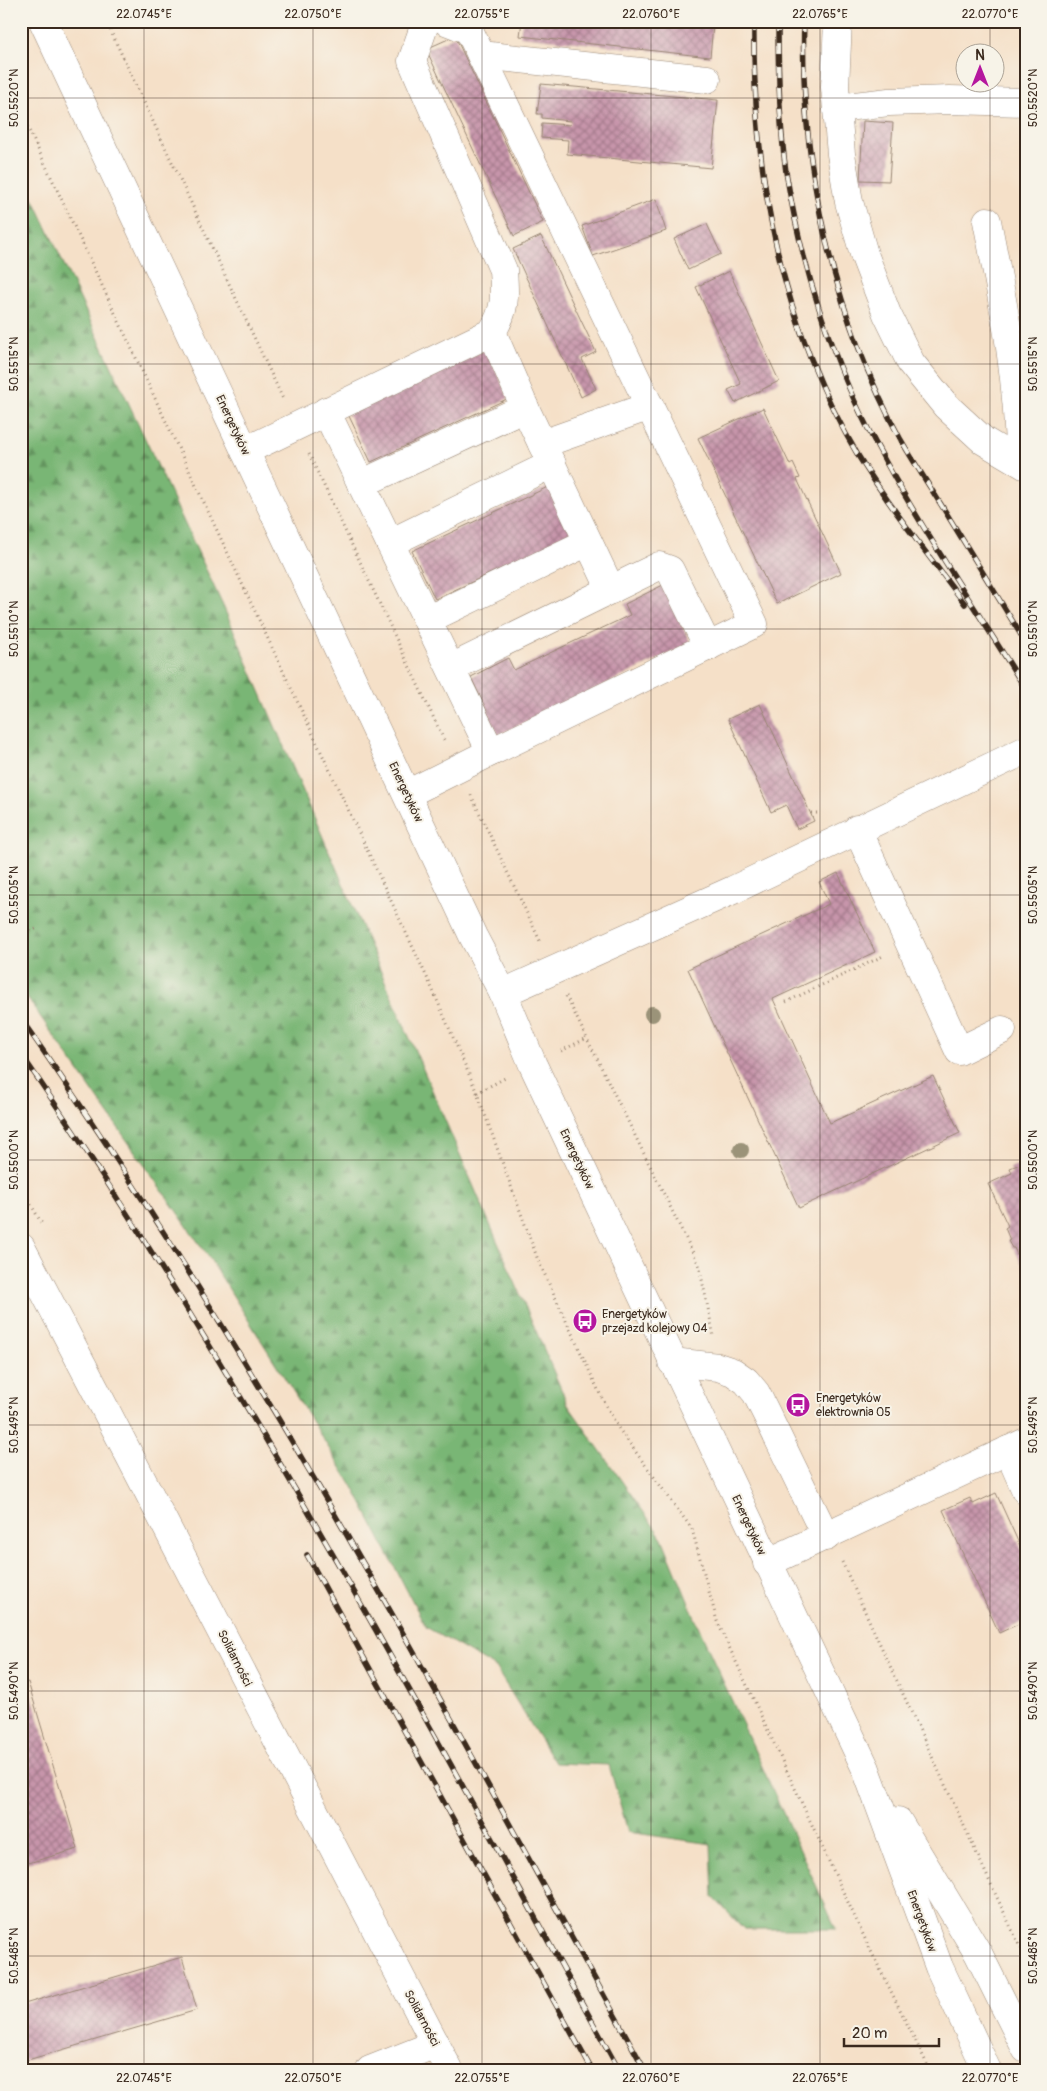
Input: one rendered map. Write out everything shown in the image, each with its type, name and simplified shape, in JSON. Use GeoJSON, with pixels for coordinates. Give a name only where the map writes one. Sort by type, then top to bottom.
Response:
{"type":"FeatureCollection","features":[{"type":"Feature","properties":{"kind":"main road","name":"Energetyków"},"geometry":{"type":"LineString","coordinates":[[43,21],[473,936],[503,993],[533,1066],[672,1362],[866,1769],[939,1967],[987,2070]]}},
{"type":"Feature","properties":{"kind":"main road"},"geometry":{"type":"LineString","coordinates":[[245,451],[492,332],[498,321],[506,298],[503,270],[412,61],[426,21]]}},
{"type":"Feature","properties":{"kind":"main road"},"geometry":{"type":"LineString","coordinates":[[407,794],[754,624],[469,30],[446,21]]}},
{"type":"Feature","properties":{"kind":"main road"},"geometry":{"type":"LineString","coordinates":[[838,21],[835,86],[849,202],[864,254],[887,314],[912,363],[952,412],[984,441],[1023,464]]}},
{"type":"Feature","properties":{"kind":"main road"},"geometry":{"type":"LineString","coordinates":[[481,55],[706,78]]}},
{"type":"Feature","properties":{"kind":"main road"},"geometry":{"type":"LineString","coordinates":[[837,108],[889,102],[950,100],[1026,102]]}},
{"type":"Feature","properties":{"kind":"main road"},"geometry":{"type":"LineString","coordinates":[[987,221],[1010,336],[1023,464]]}},
{"type":"Feature","properties":{"kind":"main road"},"geometry":{"type":"LineString","coordinates":[[492,332],[524,408],[611,590]]}},
{"type":"Feature","properties":{"kind":"main road"},"geometry":{"type":"LineString","coordinates":[[390,543],[547,454],[650,406]]}},
{"type":"Feature","properties":{"kind":"main road"},"geometry":{"type":"LineString","coordinates":[[361,484],[524,408]]}},
{"type":"Feature","properties":{"kind":"main road"},"geometry":{"type":"LineString","coordinates":[[326,411],[491,752]]}},
{"type":"Feature","properties":{"kind":"main road"},"geometry":{"type":"LineString","coordinates":[[428,620],[588,542]]}},
{"type":"Feature","properties":{"kind":"main road"},"geometry":{"type":"LineString","coordinates":[[451,668],[659,566],[670,570],[708,647]]}},
{"type":"Feature","properties":{"kind":"main road"},"geometry":{"type":"LineString","coordinates":[[503,993],[826,846],[857,829],[1026,750]]}},
{"type":"Feature","properties":{"kind":"main road"},"geometry":{"type":"LineString","coordinates":[[857,829],[927,980],[940,1022],[959,1051],[1002,1030]]}},
{"type":"Feature","properties":{"kind":"main road","name":"Solidarności"},"geometry":{"type":"LineString","coordinates":[[21,1247],[449,2070]]}},
{"type":"Feature","properties":{"kind":"main road"},"geometry":{"type":"LineString","coordinates":[[672,1362],[718,1367],[732,1372],[746,1381],[756,1393],[826,1537]]}},
{"type":"Feature","properties":{"kind":"main road","name":"Energetyków"},"geometry":{"type":"LineString","coordinates":[[767,1563],[1017,1446],[1026,1491]]}},
{"type":"Feature","properties":{"kind":"main road","name":"Energetyków"},"geometry":{"type":"LineString","coordinates":[[866,1769],[978,1952],[1026,2048]]}},
{"type":"Feature","properties":{"kind":"main road"},"geometry":{"type":"LineString","coordinates":[[370,2070],[436,2044]]}},
{"type":"Feature","properties":{"kind":"path"},"geometry":{"type":"LineString","coordinates":[[21,113],[431,986],[477,1092],[538,1260],[600,1394],[619,1429],[692,1529],[717,1621],[863,1934],[930,2070]]}},
{"type":"Feature","properties":{"kind":"path"},"geometry":{"type":"LineString","coordinates":[[21,935],[38,928]]}},
{"type":"Feature","properties":{"kind":"path"},"geometry":{"type":"LineString","coordinates":[[786,1002],[884,956]]}},
{"type":"Feature","properties":{"kind":"path"},"geometry":{"type":"LineString","coordinates":[[826,1537],[842,1561],[1026,1960]]}},
{"type":"Feature","properties":{"kind":"green space"},"geometry":{"type":"Polygon","coordinates":[[[21,172],[224,608],[568,1405],[662,1538],[702,1635],[836,1929],[744,1929],[713,1897],[711,1844],[628,1832],[609,1765],[555,1763],[495,1667],[426,1627],[352,1485],[210,1259],[21,989],[21,172]]]}},
{"type":"Feature","properties":{"kind":"building"},"geometry":{"type":"Polygon","coordinates":[[[522,21],[699,21],[699,24],[713,25],[710,57],[520,36],[522,21]]]}},
{"type":"Feature","properties":{"kind":"building"},"geometry":{"type":"Polygon","coordinates":[[[455,36],[543,222],[514,236],[426,49],[455,36]]]}},
{"type":"Feature","properties":{"kind":"building"},"geometry":{"type":"Polygon","coordinates":[[[541,84],[718,100],[711,168],[567,154],[568,140],[541,138],[542,123],[570,125],[571,121],[542,118],[542,114],[537,114],[541,84]]]}},
{"type":"Feature","properties":{"kind":"building"},"geometry":{"type":"Polygon","coordinates":[[[863,121],[893,123],[889,181],[860,180],[863,121]]]}},
{"type":"Feature","properties":{"kind":"building"},"geometry":{"type":"Polygon","coordinates":[[[656,199],[666,231],[593,256],[582,226],[656,199]]]}},
{"type":"Feature","properties":{"kind":"building"},"geometry":{"type":"Polygon","coordinates":[[[707,224],[721,254],[688,270],[674,239],[707,224]]]}},
{"type":"Feature","properties":{"kind":"building"},"geometry":{"type":"Polygon","coordinates":[[[541,236],[596,352],[582,359],[596,389],[581,397],[513,249],[541,236]]]}},
{"type":"Feature","properties":{"kind":"building"},"geometry":{"type":"Polygon","coordinates":[[[729,271],[779,381],[735,403],[728,390],[741,384],[696,287],[729,271]]]}},
{"type":"Feature","properties":{"kind":"building"},"geometry":{"type":"Polygon","coordinates":[[[486,349],[509,398],[371,462],[348,414],[486,349]]]}},
{"type":"Feature","properties":{"kind":"building"},"geometry":{"type":"Polygon","coordinates":[[[763,408],[790,465],[793,463],[800,478],[797,479],[841,573],[777,604],[698,438],[763,408]]]}},
{"type":"Feature","properties":{"kind":"building"},"geometry":{"type":"Polygon","coordinates":[[[550,486],[573,535],[435,599],[412,551],[550,486]]]}},
{"type":"Feature","properties":{"kind":"building"},"geometry":{"type":"Polygon","coordinates":[[[663,585],[691,644],[498,735],[471,677],[508,658],[514,670],[630,615],[625,604],[663,585]]]}},
{"type":"Feature","properties":{"kind":"building"},"geometry":{"type":"Polygon","coordinates":[[[760,704],[814,821],[797,829],[786,805],[771,812],[728,719],[760,704]]]}},
{"type":"Feature","properties":{"kind":"building"},"geometry":{"type":"Polygon","coordinates":[[[838,873],[875,952],[773,999],[830,1123],[933,1076],[960,1133],[799,1208],[688,969],[829,904],[819,882],[838,873]]]}},
{"type":"Feature","properties":{"kind":"building"},"geometry":{"type":"Polygon","coordinates":[[[1023,1163],[1026,1166],[1026,1273],[1014,1248],[1012,1248],[1008,1241],[1010,1240],[1005,1228],[1008,1226],[988,1184],[1012,1173],[1010,1168],[1023,1163]]]}},
{"type":"Feature","properties":{"kind":"building"},"geometry":{"type":"Polygon","coordinates":[[[996,1493],[1026,1559],[1026,1612],[1022,1614],[1025,1621],[999,1633],[943,1510],[970,1498],[973,1504],[996,1493]]]}},
{"type":"Feature","properties":{"kind":"building"},"geometry":{"type":"Polygon","coordinates":[[[28,1682],[78,1849],[21,1865],[21,1684],[28,1682]]]}},
{"type":"Feature","properties":{"kind":"building"},"geometry":{"type":"Polygon","coordinates":[[[182,1957],[197,2010],[21,2062],[21,2005],[182,1957]]]}},
{"type":"Feature","properties":{"kind":"railway"},"geometry":{"type":"LineString","coordinates":[[754,21],[755,78],[766,191],[776,246],[791,301],[809,355],[832,407],[859,457],[897,514],[965,604]]}},
{"type":"Feature","properties":{"kind":"railway"},"geometry":{"type":"LineString","coordinates":[[778,21],[779,96],[786,172],[792,207],[809,277],[832,346],[860,413],[893,476],[1026,690]]}},
{"type":"Feature","properties":{"kind":"railway"},"geometry":{"type":"LineString","coordinates":[[804,21],[807,129],[815,183],[825,237],[839,290],[856,342],[877,392],[901,440],[1026,643]]}},
{"type":"Feature","properties":{"kind":"railway"},"geometry":{"type":"LineString","coordinates":[[21,1019],[107,1145],[190,1274],[270,1404],[423,1669],[645,2070]]}},
{"type":"Feature","properties":{"kind":"railway"},"geometry":{"type":"LineString","coordinates":[[21,1054],[103,1177],[259,1427],[333,1554],[619,2070]]}},
{"type":"Feature","properties":{"kind":"railway"},"geometry":{"type":"LineString","coordinates":[[307,1555],[592,2070]]}},
{"type":"Feature","properties":{"kind":"place","name":"Energetyków przejazd kolejowy 04"},"geometry":{"type":"Point","coordinates":[585,1321]}},
{"type":"Feature","properties":{"kind":"place","name":"Energetyków elektrownia 05"},"geometry":{"type":"Point","coordinates":[798,1405]}}]}
